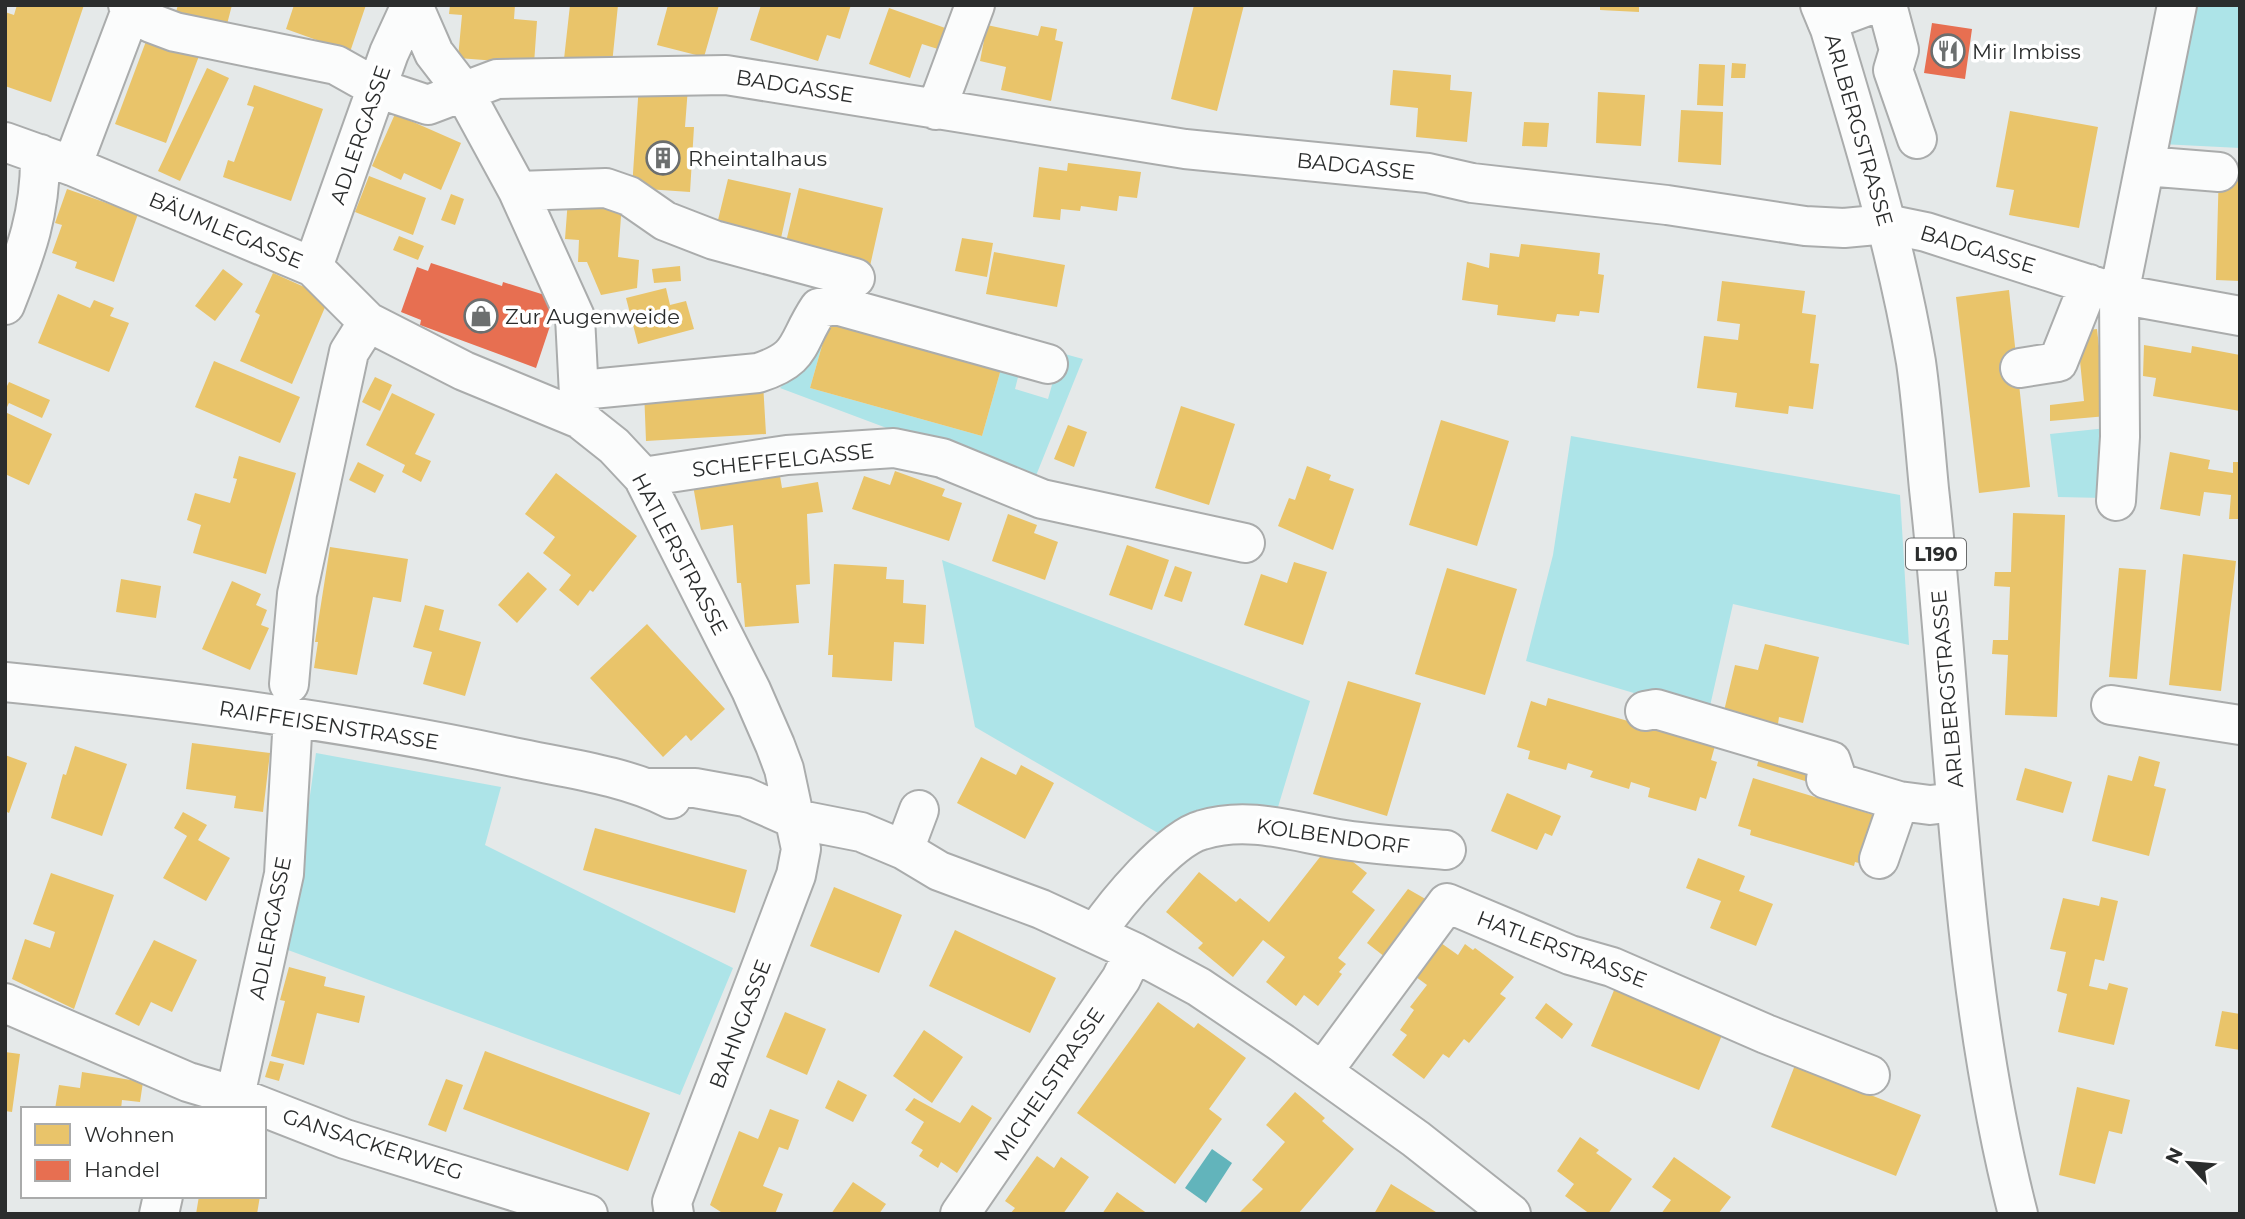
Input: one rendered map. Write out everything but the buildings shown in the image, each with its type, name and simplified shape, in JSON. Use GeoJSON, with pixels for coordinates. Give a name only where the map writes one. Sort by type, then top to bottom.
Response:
{"type":"FeatureCollection","features":[{"type":"Feature","properties":{"kind":"street","name":"ADLERGASSE"},"geometry":{"type":"LineString","coordinates":[[313,267],[388,53],[412,5]]}},
{"type":"Feature","properties":{"kind":"street"},"geometry":{"type":"LineString","coordinates":[[412,5],[434,52],[464,92],[518,191],[575,317],[581,404],[758,373],[784,364],[797,349],[819,308],[836,304],[1048,364]]}},
{"type":"Feature","properties":{"kind":"street"},"geometry":{"type":"LineString","coordinates":[[936,110],[975,5]]}},
{"type":"Feature","properties":{"kind":"street"},"geometry":{"type":"LineString","coordinates":[[1823,13],[1870,5]]}},
{"type":"Feature","properties":{"kind":"street"},"geometry":{"type":"LineString","coordinates":[[1887,5],[1899,50],[1893,69],[1917,139]]}},
{"type":"Feature","properties":{"kind":"street","name":"BADGASSE"},"geometry":{"type":"LineString","coordinates":[[130,8],[151,23],[175,32],[336,65],[377,88],[428,105],[497,79],[726,75],[1185,149],[1428,173],[1472,183],[1667,205],[1805,226],[1844,228],[1887,224],[1926,232],[2104,289],[2240,316]]}},
{"type":"Feature","properties":{"kind":"street"},"geometry":{"type":"LineString","coordinates":[[5,305],[33,234],[39,195],[39,154],[130,8]]}},
{"type":"Feature","properties":{"kind":"street","name":"ARLBERGSTRASSE"},"geometry":{"type":"LineString","coordinates":[[1823,13],[1887,224],[1916,364],[1936,550],[1956,802],[1989,1086],[2018,1214]]}},
{"type":"Feature","properties":{"kind":"street"},"geometry":{"type":"LineString","coordinates":[[2020,368],[2058,362],[2104,289],[2151,181],[2165,28]]}},
{"type":"Feature","properties":{"kind":"street"},"geometry":{"type":"LineString","coordinates":[[1855,112],[1901,94]]}},
{"type":"Feature","properties":{"kind":"street","name":"BÄUMLEGASSE"},"geometry":{"type":"LineString","coordinates":[[39,154],[313,267],[368,322],[464,371],[581,404]]}},
{"type":"Feature","properties":{"kind":"street"},"geometry":{"type":"LineString","coordinates":[[2151,181],[2219,172]]}},
{"type":"Feature","properties":{"kind":"street"},"geometry":{"type":"LineString","coordinates":[[518,191],[606,188],[629,196],[665,221],[714,240],[855,278]]}},
{"type":"Feature","properties":{"kind":"street"},"geometry":{"type":"LineString","coordinates":[[2104,289],[2120,437],[2116,501]]}},
{"type":"Feature","properties":{"kind":"street","name":"ADLERGASSE"},"geometry":{"type":"LineString","coordinates":[[235,1096],[284,874],[297,594],[349,352],[368,322]]}},
{"type":"Feature","properties":{"kind":"street","name":"HATLERSTRASSE"},"geometry":{"type":"LineString","coordinates":[[581,404],[643,477],[751,690],[784,769],[796,826]]}},
{"type":"Feature","properties":{"kind":"street","name":"SCHEFFELGASSE"},"geometry":{"type":"LineString","coordinates":[[643,477],[787,455],[894,448],[915,450],[1042,499],[1245,543]]}},
{"type":"Feature","properties":{"kind":"street","name":"RAIFFEISENSTRASSE"},"geometry":{"type":"LineString","coordinates":[[5,682],[118,693],[291,701],[484,751],[650,788],[698,810],[796,826]]}},
{"type":"Feature","properties":{"kind":"street"},"geometry":{"type":"LineString","coordinates":[[2111,705],[2240,725]]}},
{"type":"Feature","properties":{"kind":"street"},"geometry":{"type":"LineString","coordinates":[[1645,711],[1656,709],[1831,761],[1832,780],[1899,801],[1930,805],[1956,802]]}},
{"type":"Feature","properties":{"kind":"street"},"geometry":{"type":"LineString","coordinates":[[1879,859],[1899,801]]}},
{"type":"Feature","properties":{"kind":"street"},"geometry":{"type":"LineString","coordinates":[[904,850],[919,810]]}},
{"type":"Feature","properties":{"kind":"street","name":"KOLBENDORF"},"geometry":{"type":"LineString","coordinates":[[1096,933],[1131,889],[1168,852],[1199,830],[1231,824],[1268,825],[1344,840],[1446,850]]}},
{"type":"Feature","properties":{"kind":"street"},"geometry":{"type":"LineString","coordinates":[[796,826],[861,832],[904,850],[939,871],[1096,933],[1134,951],[1199,987],[1323,1072],[1416,1139],[1511,1214]]}},
{"type":"Feature","properties":{"kind":"street"},"geometry":{"type":"LineString","coordinates":[[796,826],[853,855],[905,868],[939,871]]}},
{"type":"Feature","properties":{"kind":"street","name":"BAHNGASSE"},"geometry":{"type":"LineString","coordinates":[[672,1213],[672,1202],[796,875],[800,849],[796,826]]}},
{"type":"Feature","properties":{"kind":"street","name":"HATLERSTRASSE"},"geometry":{"type":"LineString","coordinates":[[1323,1072],[1447,903],[1570,955],[1612,967],[1766,1034],[1870,1075]]}},
{"type":"Feature","properties":{"kind":"street","name":"MICHELSTRASSE"},"geometry":{"type":"LineString","coordinates":[[960,1214],[1121,979],[1134,951]]}},
{"type":"Feature","properties":{"kind":"street","name":"GANSACKERWEG"},"geometry":{"type":"LineString","coordinates":[[5,1003],[185,1095],[235,1096],[263,1107]]}},
{"type":"Feature","properties":{"kind":"street","name":"GANSACKERWEG"},"geometry":{"type":"LineString","coordinates":[[266,1108],[345,1139],[588,1214]]}},
{"type":"Feature","properties":{"kind":"shaded area"},"geometry":{"type":"Polygon","coordinates":[[[2188,5],[2240,5],[2240,148],[2161,144],[2188,5]]]}},
{"type":"Feature","properties":{"kind":"shaded area"},"geometry":{"type":"Polygon","coordinates":[[[825,335],[810,388],[982,436],[1001,369],[1019,373],[1015,389],[1048,399],[1061,353],[1083,359],[1033,483],[780,388],[825,335]]]}},
{"type":"Feature","properties":{"kind":"shaded area"},"geometry":{"type":"Polygon","coordinates":[[[2107,428],[2105,498],[2058,497],[2050,434],[2107,428]]]}},
{"type":"Feature","properties":{"kind":"shaded area"},"geometry":{"type":"Polygon","coordinates":[[[1571,436],[1900,495],[1909,645],[1733,604],[1708,715],[1526,661],[1553,555],[1571,436]]]}},
{"type":"Feature","properties":{"kind":"shaded area"},"geometry":{"type":"Polygon","coordinates":[[[942,560],[1310,701],[1275,817],[1165,837],[975,727],[942,560]]]}},
{"type":"Feature","properties":{"kind":"shaded area"},"geometry":{"type":"Polygon","coordinates":[[[316,753],[501,787],[485,845],[733,968],[680,1095],[288,950],[316,753]]]}},
{"type":"Feature","properties":{"kind":"shaded area"},"geometry":{"type":"Polygon","coordinates":[[[1212,1149],[1232,1163],[1206,1203],[1185,1188],[1212,1149]]]}},
{"type":"Feature","properties":{"kind":"place","name":"Mir Imbiss"},"geometry":{"type":"Point","coordinates":[1948,51]}},
{"type":"Feature","properties":{"kind":"place","name":"Rheintalhaus"},"geometry":{"type":"Point","coordinates":[663,158]}},
{"type":"Feature","properties":{"kind":"place","name":"Zur Augenweide"},"geometry":{"type":"Point","coordinates":[481,316]}}]}
